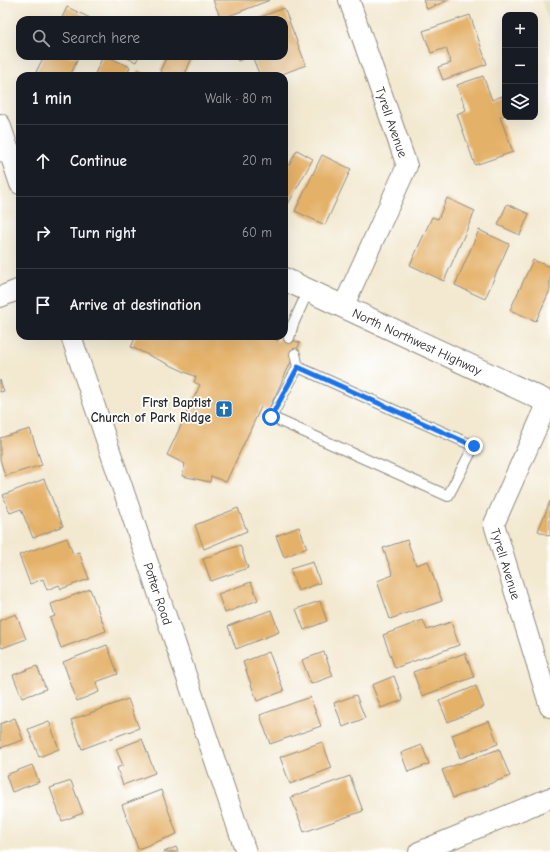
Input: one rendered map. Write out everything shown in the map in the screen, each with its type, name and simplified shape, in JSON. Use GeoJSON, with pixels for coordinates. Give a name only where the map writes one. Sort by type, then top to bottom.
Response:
{"type":"FeatureCollection","features":[{"type":"Feature","properties":{"kind":"main road","name":"North Northwest Highway"},"geometry":{"type":"LineString","coordinates":[[288,282],[549,403]]}},
{"type":"Feature","properties":{"kind":"street","name":"Tyrell Avenue"},"geometry":{"type":"LineString","coordinates":[[344,307],[407,166],[349,0]]}},
{"type":"Feature","properties":{"kind":"street"},"geometry":{"type":"LineString","coordinates":[[0,124],[16,172]]}},
{"type":"Feature","properties":{"kind":"street"},"geometry":{"type":"LineString","coordinates":[[0,297],[16,291]]}},
{"type":"Feature","properties":{"kind":"street","name":"Potter Road"},"geometry":{"type":"LineString","coordinates":[[72,340],[246,852]]}},
{"type":"Feature","properties":{"kind":"street","name":"Tyrell Avenue"},"geometry":{"type":"LineString","coordinates":[[549,403],[494,524],[550,707]]}},
{"type":"Feature","properties":{"kind":"street"},"geometry":{"type":"LineString","coordinates":[[419,852],[550,798]]}},
{"type":"Feature","properties":{"kind":"lane"},"geometry":{"type":"LineString","coordinates":[[290,338],[293,324],[308,291]]}},
{"type":"Feature","properties":{"kind":"lane"},"geometry":{"type":"LineString","coordinates":[[295,354],[298,367],[271,417],[448,496],[474,446],[298,367]]}},
{"type":"Feature","properties":{"kind":"shaded area"},"geometry":{"type":"Polygon","coordinates":[[[541,0],[550,0],[550,25],[541,0]]]}},
{"type":"Feature","properties":{"kind":"building"},"geometry":{"type":"Polygon","coordinates":[[[213,0],[270,0],[229,16],[220,16],[213,0]]]}},
{"type":"Feature","properties":{"kind":"building"},"geometry":{"type":"Polygon","coordinates":[[[423,0],[449,0],[427,9],[423,0]]]}},
{"type":"Feature","properties":{"kind":"building"},"geometry":{"type":"Polygon","coordinates":[[[67,7],[86,16],[63,16],[67,7]]]}},
{"type":"Feature","properties":{"kind":"building"},"geometry":{"type":"Polygon","coordinates":[[[284,8],[287,16],[263,16],[284,8]]]}},
{"type":"Feature","properties":{"kind":"building"},"geometry":{"type":"Polygon","coordinates":[[[470,15],[487,64],[443,80],[438,67],[451,63],[446,48],[431,53],[423,31],[470,15]]]}},
{"type":"Feature","properties":{"kind":"building"},"geometry":{"type":"Polygon","coordinates":[[[288,18],[306,65],[288,72],[258,72],[254,60],[288,60],[288,18]]]}},
{"type":"Feature","properties":{"kind":"building"},"geometry":{"type":"Polygon","coordinates":[[[42,60],[77,60],[72,72],[36,72],[42,60]]]}},
{"type":"Feature","properties":{"kind":"building"},"geometry":{"type":"Polygon","coordinates":[[[101,60],[115,60],[130,67],[128,72],[96,72],[101,60]]]}},
{"type":"Feature","properties":{"kind":"building"},"geometry":{"type":"Polygon","coordinates":[[[165,60],[191,60],[186,72],[160,71],[165,60]]]}},
{"type":"Feature","properties":{"kind":"building"},"geometry":{"type":"Polygon","coordinates":[[[483,76],[492,100],[502,96],[502,116],[500,117],[513,152],[475,165],[457,114],[466,110],[457,85],[483,76]]]}},
{"type":"Feature","properties":{"kind":"building"},"geometry":{"type":"Polygon","coordinates":[[[297,150],[313,159],[288,204],[288,164],[297,150]]]}},
{"type":"Feature","properties":{"kind":"building"},"geometry":{"type":"Polygon","coordinates":[[[322,155],[351,169],[325,225],[295,211],[322,155]]]}},
{"type":"Feature","properties":{"kind":"building"},"geometry":{"type":"Polygon","coordinates":[[[447,198],[475,211],[444,281],[410,265],[432,217],[438,219],[447,198]]]}},
{"type":"Feature","properties":{"kind":"building"},"geometry":{"type":"Polygon","coordinates":[[[507,204],[529,214],[520,235],[498,225],[507,204]]]}},
{"type":"Feature","properties":{"kind":"building"},"geometry":{"type":"Polygon","coordinates":[[[479,230],[509,244],[485,299],[455,285],[479,230]]]}},
{"type":"Feature","properties":{"kind":"building"},"geometry":{"type":"Polygon","coordinates":[[[533,260],[550,267],[550,290],[536,321],[510,310],[533,260]]]}},
{"type":"Feature","properties":{"kind":"building","name":"First Baptist Church of Park Ridge"},"geometry":{"type":"Polygon","coordinates":[[[288,338],[300,343],[268,411],[261,407],[226,482],[211,476],[210,482],[182,476],[185,464],[167,455],[200,385],[194,382],[196,377],[131,347],[134,340],[278,341],[288,340],[288,338]]]}},
{"type":"Feature","properties":{"kind":"building"},"geometry":{"type":"Polygon","coordinates":[[[0,380],[4,391],[0,392],[0,380]]]}},
{"type":"Feature","properties":{"kind":"building"},"geometry":{"type":"Polygon","coordinates":[[[30,429],[42,465],[5,476],[0,459],[0,438],[30,429]]]}},
{"type":"Feature","properties":{"kind":"building"},"geometry":{"type":"Polygon","coordinates":[[[44,479],[63,526],[33,538],[21,509],[10,513],[3,495],[44,479]]]}},
{"type":"Feature","properties":{"kind":"building"},"geometry":{"type":"Polygon","coordinates":[[[550,501],[550,536],[538,531],[550,501]]]}},
{"type":"Feature","properties":{"kind":"building"},"geometry":{"type":"Polygon","coordinates":[[[238,508],[247,531],[204,549],[195,525],[238,508]]]}},
{"type":"Feature","properties":{"kind":"building"},"geometry":{"type":"Polygon","coordinates":[[[299,527],[307,548],[284,557],[276,536],[299,527]]]}},
{"type":"Feature","properties":{"kind":"building"},"geometry":{"type":"Polygon","coordinates":[[[67,538],[73,554],[79,552],[89,579],[61,589],[59,585],[47,590],[43,579],[30,584],[19,555],[67,538]]]}},
{"type":"Feature","properties":{"kind":"building"},"geometry":{"type":"Polygon","coordinates":[[[407,540],[416,565],[428,561],[442,601],[390,619],[377,581],[393,575],[383,548],[407,540]]]}},
{"type":"Feature","properties":{"kind":"building"},"geometry":{"type":"Polygon","coordinates":[[[240,545],[248,568],[211,581],[203,559],[240,545]]]}},
{"type":"Feature","properties":{"kind":"building"},"geometry":{"type":"Polygon","coordinates":[[[313,562],[320,583],[298,591],[290,569],[313,562]]]}},
{"type":"Feature","properties":{"kind":"building"},"geometry":{"type":"Polygon","coordinates":[[[251,582],[258,600],[225,613],[218,594],[251,582]]]}},
{"type":"Feature","properties":{"kind":"building"},"geometry":{"type":"Polygon","coordinates":[[[90,589],[106,631],[61,648],[50,618],[55,616],[51,604],[90,589]]]}},
{"type":"Feature","properties":{"kind":"building"},"geometry":{"type":"Polygon","coordinates":[[[320,601],[327,621],[304,630],[296,609],[320,601]]]}},
{"type":"Feature","properties":{"kind":"building"},"geometry":{"type":"Polygon","coordinates":[[[271,610],[279,632],[236,649],[228,626],[271,610]]]}},
{"type":"Feature","properties":{"kind":"building"},"geometry":{"type":"Polygon","coordinates":[[[16,614],[26,639],[2,648],[0,644],[0,620],[16,614]]]}},
{"type":"Feature","properties":{"kind":"building"},"geometry":{"type":"Polygon","coordinates":[[[423,620],[427,630],[451,622],[459,645],[395,668],[383,635],[423,620]]]}},
{"type":"Feature","properties":{"kind":"building"},"geometry":{"type":"Polygon","coordinates":[[[107,645],[118,674],[96,682],[99,692],[77,701],[63,662],[107,645]]]}},
{"type":"Feature","properties":{"kind":"building"},"geometry":{"type":"Polygon","coordinates":[[[269,652],[284,691],[257,701],[243,662],[269,652]]]}},
{"type":"Feature","properties":{"kind":"building"},"geometry":{"type":"Polygon","coordinates":[[[324,652],[333,676],[311,684],[302,660],[324,652]]]}},
{"type":"Feature","properties":{"kind":"building"},"geometry":{"type":"Polygon","coordinates":[[[465,653],[474,677],[422,696],[413,672],[465,653]]]}},
{"type":"Feature","properties":{"kind":"building"},"geometry":{"type":"Polygon","coordinates":[[[37,666],[46,689],[22,698],[13,675],[37,666]]]}},
{"type":"Feature","properties":{"kind":"building"},"geometry":{"type":"Polygon","coordinates":[[[394,676],[403,700],[381,708],[372,685],[394,676]]]}},
{"type":"Feature","properties":{"kind":"building"},"geometry":{"type":"Polygon","coordinates":[[[476,686],[484,707],[448,722],[439,701],[476,686]]]}},
{"type":"Feature","properties":{"kind":"building"},"geometry":{"type":"Polygon","coordinates":[[[356,695],[365,718],[343,727],[334,703],[356,695]]]}},
{"type":"Feature","properties":{"kind":"building"},"geometry":{"type":"Polygon","coordinates":[[[310,697],[321,726],[270,744],[260,715],[310,697]]]}},
{"type":"Feature","properties":{"kind":"building"},"geometry":{"type":"Polygon","coordinates":[[[128,699],[139,728],[82,749],[71,720],[128,699]]]}},
{"type":"Feature","properties":{"kind":"building"},"geometry":{"type":"Polygon","coordinates":[[[15,718],[23,740],[0,748],[0,724],[15,718]]]}},
{"type":"Feature","properties":{"kind":"building"},"geometry":{"type":"Polygon","coordinates":[[[49,721],[59,749],[39,757],[28,729],[49,721]]]}},
{"type":"Feature","properties":{"kind":"building"},"geometry":{"type":"Polygon","coordinates":[[[489,721],[498,744],[460,758],[452,735],[489,721]]]}},
{"type":"Feature","properties":{"kind":"building"},"geometry":{"type":"Polygon","coordinates":[[[142,739],[155,773],[123,785],[117,768],[123,765],[116,749],[142,739]]]}},
{"type":"Feature","properties":{"kind":"building"},"geometry":{"type":"Polygon","coordinates":[[[322,742],[332,768],[290,784],[280,757],[322,742]]]}},
{"type":"Feature","properties":{"kind":"building"},"geometry":{"type":"Polygon","coordinates":[[[422,745],[429,764],[408,772],[401,753],[422,745]]]}},
{"type":"Feature","properties":{"kind":"building"},"geometry":{"type":"Polygon","coordinates":[[[499,749],[510,776],[453,798],[442,770],[499,749]]]}},
{"type":"Feature","properties":{"kind":"building"},"geometry":{"type":"Polygon","coordinates":[[[32,765],[39,782],[12,792],[6,775],[32,765]]]}},
{"type":"Feature","properties":{"kind":"building"},"geometry":{"type":"Polygon","coordinates":[[[350,776],[363,811],[304,832],[291,797],[350,776]]]}},
{"type":"Feature","properties":{"kind":"building"},"geometry":{"type":"Polygon","coordinates":[[[71,781],[83,813],[62,821],[50,788],[71,781]]]}},
{"type":"Feature","properties":{"kind":"building"},"geometry":{"type":"Polygon","coordinates":[[[161,790],[177,834],[138,849],[122,805],[161,790]]]}},
{"type":"Feature","properties":{"kind":"building"},"geometry":{"type":"Polygon","coordinates":[[[176,847],[178,852],[164,852],[176,847]]]}},
{"type":"Feature","properties":{"kind":"place","name":"First Baptist Church of Park Ridge"},"geometry":{"type":"Point","coordinates":[224,409]}},
{"type":"Feature","properties":{"kind":"route"},"geometry":{"type":"LineString","coordinates":[[271,417],[298,367],[474,446]]}}]}
